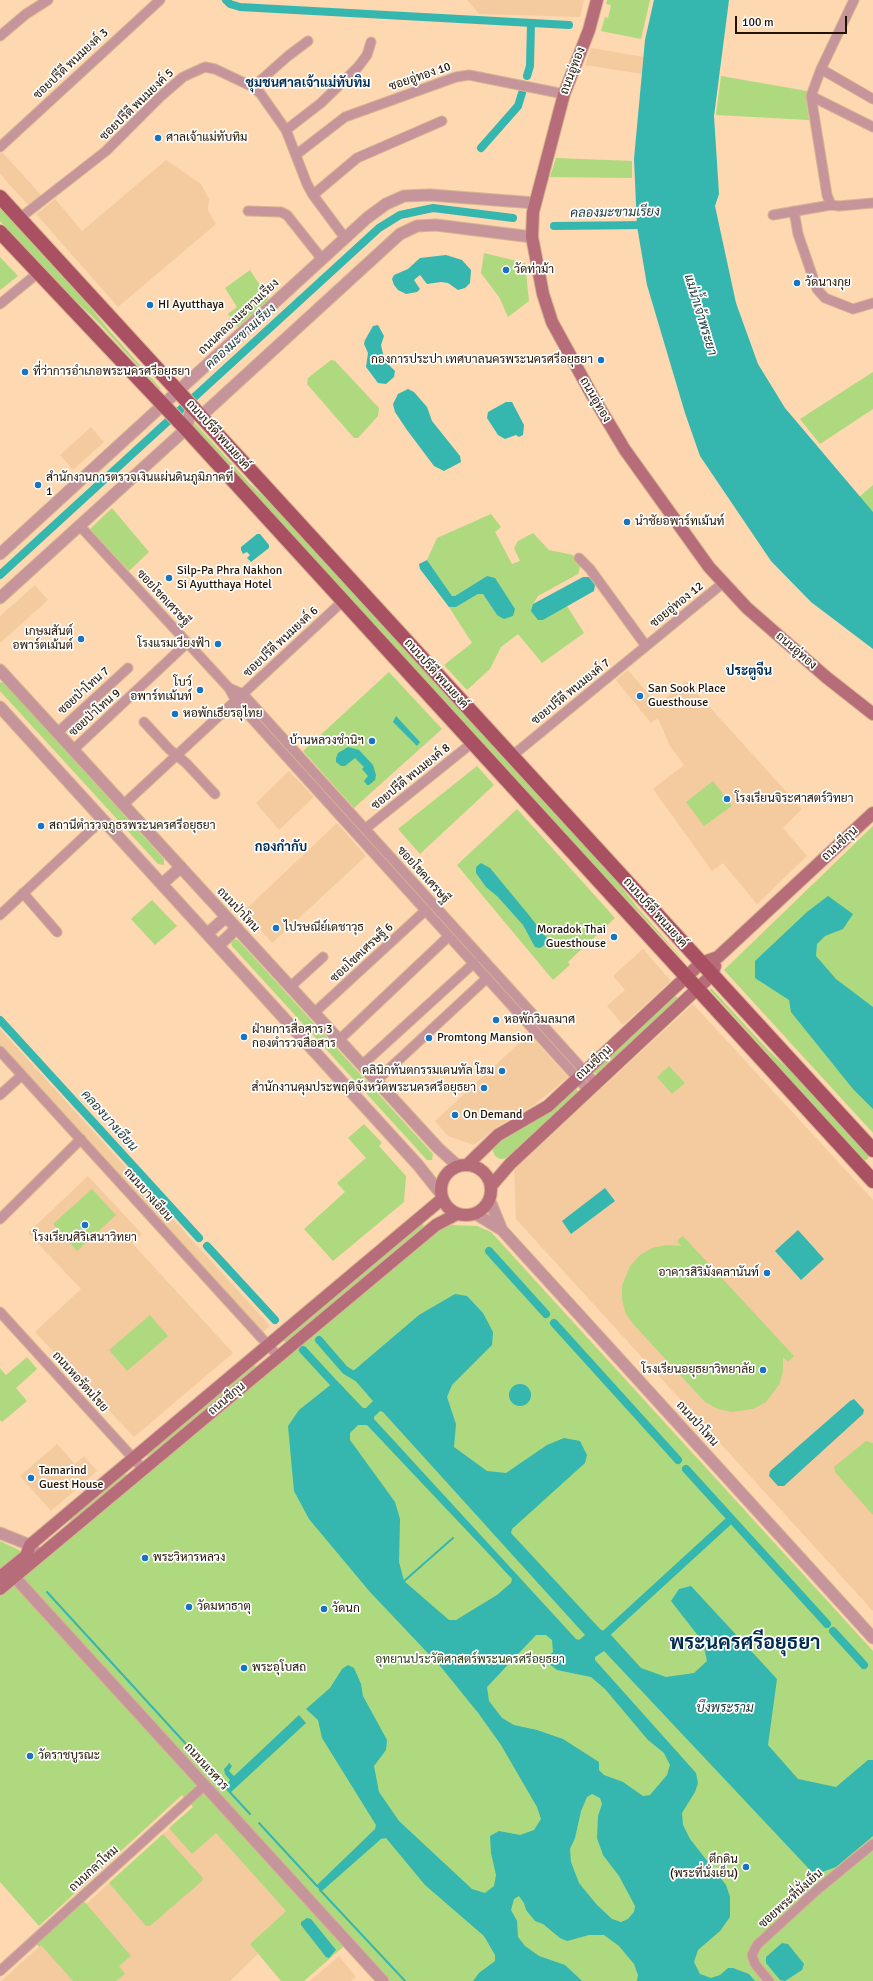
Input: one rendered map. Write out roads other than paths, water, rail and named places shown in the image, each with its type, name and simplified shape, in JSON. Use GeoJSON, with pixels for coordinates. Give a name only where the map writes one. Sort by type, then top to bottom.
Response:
{"type":"FeatureCollection","features":[{"type":"Feature","properties":{"kind":"main road","name":"ถนนอู่ทอง"},"geometry":{"type":"LineString","coordinates":[[597,0],[589,30],[564,94],[535,203],[532,237],[543,294],[552,322],[625,450],[723,583],[747,608],[873,714]]}},
{"type":"Feature","properties":{"kind":"main road","name":"ถนนปรีดี พนมยงค์"},"geometry":{"type":"LineString","coordinates":[[0,197],[188,411],[343,601],[686,977],[867,1164],[873,1181]]}},
{"type":"Feature","properties":{"kind":"main road","name":"ถนนปรีดี พนมยงค์"},"geometry":{"type":"LineString","coordinates":[[0,232],[165,407],[188,411],[512,756],[873,1150]]}},
{"type":"Feature","properties":{"kind":"main road","name":"ถนนชีกุน"},"geometry":{"type":"LineString","coordinates":[[463,1165],[498,1135],[548,1106],[701,963],[718,957],[873,813]]}},
{"type":"Feature","properties":{"kind":"main road","name":"ถนนชีกุน"},"geometry":{"type":"LineString","coordinates":[[491,1186],[510,1164],[712,975],[718,957]]}},
{"type":"Feature","properties":{"kind":"main road"},"geometry":{"type":"LineString","coordinates":[[463,1165],[481,1170],[488,1177],[491,1186],[490,1201],[483,1210],[469,1216],[457,1214],[448,1208],[442,1196],[441,1185],[444,1177],[450,1170],[463,1165]]}},
{"type":"Feature","properties":{"kind":"main road","name":"ถนนชีกุน"},"geometry":{"type":"LineString","coordinates":[[0,1589],[8,1575],[26,1556],[30,1545],[269,1345],[442,1196]]}},
{"type":"Feature","properties":{"kind":"main road","name":"ถนนชีกุน"},"geometry":{"type":"LineString","coordinates":[[8,1575],[39,1556],[436,1224],[457,1214]]}},
{"type":"Feature","properties":{"kind":"street"},"geometry":{"type":"LineString","coordinates":[[0,36],[26,14],[48,0]]}},
{"type":"Feature","properties":{"kind":"street","name":"ซอยปรีดี พนมยงค์ 3"},"geometry":{"type":"LineString","coordinates":[[0,147],[160,0]]}},
{"type":"Feature","properties":{"kind":"street"},"geometry":{"type":"LineString","coordinates":[[831,205],[827,195],[811,96],[821,69],[854,0]]}},
{"type":"Feature","properties":{"kind":"street"},"geometry":{"type":"LineString","coordinates":[[253,87],[288,56],[308,41]]}},
{"type":"Feature","properties":{"kind":"street"},"geometry":{"type":"LineString","coordinates":[[286,130],[321,103],[358,67],[367,55],[371,42]]}},
{"type":"Feature","properties":{"kind":"street","name":"ซอยปรีดี พนมยงค์ 5"},"geometry":{"type":"LineString","coordinates":[[20,218],[106,152],[160,97],[183,77],[205,67],[215,68],[253,87],[260,93],[286,130],[297,154],[307,184],[345,238]]}},
{"type":"Feature","properties":{"kind":"street"},"geometry":{"type":"LineString","coordinates":[[821,69],[873,99]]}},
{"type":"Feature","properties":{"kind":"street","name":"ซอยอู่ทอง 10"},"geometry":{"type":"LineString","coordinates":[[297,154],[345,117],[456,77],[469,75],[564,94]]}},
{"type":"Feature","properties":{"kind":"street"},"geometry":{"type":"LineString","coordinates":[[811,96],[873,127]]}},
{"type":"Feature","properties":{"kind":"street"},"geometry":{"type":"LineString","coordinates":[[313,194],[357,158],[442,121]]}},
{"type":"Feature","properties":{"kind":"street","name":"ถนนคลองมะขามเรียง"},"geometry":{"type":"LineString","coordinates":[[0,598],[79,525],[188,411],[322,259],[367,218],[386,204],[404,196],[430,195],[535,203]]}},
{"type":"Feature","properties":{"kind":"street"},"geometry":{"type":"LineString","coordinates":[[774,215],[831,205],[839,206],[873,203]]}},
{"type":"Feature","properties":{"kind":"street"},"geometry":{"type":"LineString","coordinates":[[248,211],[281,212],[287,215],[322,259]]}},
{"type":"Feature","properties":{"kind":"street"},"geometry":{"type":"LineString","coordinates":[[794,211],[798,234],[817,289],[825,298],[853,309],[873,303]]}},
{"type":"Feature","properties":{"kind":"street","name":"ถนนคลองมะขามเรียง"},"geometry":{"type":"LineString","coordinates":[[0,554],[165,407],[188,411],[400,234],[417,226],[436,225],[532,237]]}},
{"type":"Feature","properties":{"kind":"street"},"geometry":{"type":"LineString","coordinates":[[0,304],[38,272]]}},
{"type":"Feature","properties":{"kind":"street","name":"ซอยโชคเศรษฐี"},"geometry":{"type":"LineString","coordinates":[[79,525],[338,806],[426,910],[487,978],[581,1075]]}},
{"type":"Feature","properties":{"kind":"street"},"geometry":{"type":"LineString","coordinates":[[579,558],[590,568],[646,646]]}},
{"type":"Feature","properties":{"kind":"street","name":"ซอยอู่ทอง 12"},"geometry":{"type":"LineString","coordinates":[[646,646],[723,583]]}},
{"type":"Feature","properties":{"kind":"street","name":"ซอยปรีดี พนมยงค์ 6"},"geometry":{"type":"LineString","coordinates":[[123,805],[343,601]]}},
{"type":"Feature","properties":{"kind":"street","name":"ซอยป่าโทน 9"},"geometry":{"type":"LineString","coordinates":[[73,750],[133,695],[187,642]]}},
{"type":"Feature","properties":{"kind":"street","name":"ซอยปรีดี พนมยงค์ 7"},"geometry":{"type":"LineString","coordinates":[[512,756],[646,646]]}},
{"type":"Feature","properties":{"kind":"street","name":"ซอยป่าโทน 7"},"geometry":{"type":"LineString","coordinates":[[57,733],[128,668]]}},
{"type":"Feature","properties":{"kind":"street","name":"ถนนป่าโทน"},"geometry":{"type":"LineString","coordinates":[[0,670],[438,1148],[463,1165]]}},
{"type":"Feature","properties":{"kind":"street"},"geometry":{"type":"LineString","coordinates":[[0,707],[418,1165],[442,1196]]}},
{"type":"Feature","properties":{"kind":"street"},"geometry":{"type":"LineString","coordinates":[[144,722],[215,794]]}},
{"type":"Feature","properties":{"kind":"street","name":"ซอยปรีดี พนมยงค์ 8"},"geometry":{"type":"LineString","coordinates":[[365,829],[472,743]]}},
{"type":"Feature","properties":{"kind":"street","name":"ซอยโชคเศรษฐี"},"geometry":{"type":"LineString","coordinates":[[338,806],[365,829],[592,1087]]}},
{"type":"Feature","properties":{"kind":"street"},"geometry":{"type":"LineString","coordinates":[[0,915],[103,819]]}},
{"type":"Feature","properties":{"kind":"street"},"geometry":{"type":"LineString","coordinates":[[162,884],[180,867]]}},
{"type":"Feature","properties":{"kind":"street"},"geometry":{"type":"LineString","coordinates":[[23,893],[57,932]]}},
{"type":"Feature","properties":{"kind":"street","name":"ซอยโชคเศรษฐี 6"},"geometry":{"type":"LineString","coordinates":[[314,1013],[426,910]]}},
{"type":"Feature","properties":{"kind":"street"},"geometry":{"type":"LineString","coordinates":[[207,934],[226,917]]}},
{"type":"Feature","properties":{"kind":"street"},"geometry":{"type":"LineString","coordinates":[[218,946],[237,928]]}},
{"type":"Feature","properties":{"kind":"street"},"geometry":{"type":"LineString","coordinates":[[339,1040],[449,936]]}},
{"type":"Feature","properties":{"kind":"street"},"geometry":{"type":"LineString","coordinates":[[290,987],[323,957]]}},
{"type":"Feature","properties":{"kind":"street"},"geometry":{"type":"LineString","coordinates":[[362,1066],[474,963]]}},
{"type":"Feature","properties":{"kind":"street"},"geometry":{"type":"LineString","coordinates":[[376,1081],[487,978]]}},
{"type":"Feature","properties":{"kind":"street","name":"ถนนบางเอียน"},"geometry":{"type":"LineString","coordinates":[[0,1051],[278,1356]]}},
{"type":"Feature","properties":{"kind":"street"},"geometry":{"type":"LineString","coordinates":[[0,1095],[22,1075]]}},
{"type":"Feature","properties":{"kind":"street"},"geometry":{"type":"LineString","coordinates":[[0,1219],[81,1139]]}},
{"type":"Feature","properties":{"kind":"street","name":"ถนนป่าโทน"},"geometry":{"type":"LineString","coordinates":[[490,1201],[501,1228]]}},
{"type":"Feature","properties":{"kind":"street","name":"ถนนป่าโทน"},"geometry":{"type":"LineString","coordinates":[[476,1214],[501,1228],[873,1638]]}},
{"type":"Feature","properties":{"kind":"street","name":"ถนนหอรัตนไชย"},"geometry":{"type":"LineString","coordinates":[[0,1312],[143,1469]]}},
{"type":"Feature","properties":{"kind":"street"},"geometry":{"type":"LineString","coordinates":[[0,1532],[30,1545],[39,1556]]}},
{"type":"Feature","properties":{"kind":"street","name":"ถนนนเรศวร"},"geometry":{"type":"LineString","coordinates":[[8,1575],[204,1785],[383,1981]]}},
{"type":"Feature","properties":{"kind":"street","name":"ถนนกลาโหม"},"geometry":{"type":"LineString","coordinates":[[0,1971],[204,1785]]}},
{"type":"Feature","properties":{"kind":"street","name":"ซอยพระที่นั่งเย็น"},"geometry":{"type":"LineString","coordinates":[[770,1981],[755,1964],[752,1955],[757,1945],[817,1890],[873,1844]]}},
{"type":"Feature","properties":{"kind":"water","name":"แม่น้ำเจ้าพระยา"},"geometry":{"type":"Polygon","coordinates":[[[654,0],[729,0],[714,116],[719,194],[715,206],[736,303],[758,364],[785,408],[873,512],[873,649],[811,602],[771,561],[700,456],[685,413],[647,285],[637,226],[634,159],[645,40],[654,0]]]}},
{"type":"Feature","properties":{"kind":"water"},"geometry":{"type":"Polygon","coordinates":[[[446,255],[462,260],[471,270],[470,283],[465,288],[458,290],[448,283],[441,282],[427,284],[420,275],[414,280],[420,289],[417,292],[406,294],[398,290],[394,285],[392,279],[394,275],[408,269],[420,258],[446,255]]]}},
{"type":"Feature","properties":{"kind":"water"},"geometry":{"type":"Polygon","coordinates":[[[378,325],[384,336],[381,345],[383,354],[389,365],[395,371],[394,377],[386,384],[378,383],[366,367],[368,353],[364,344],[365,340],[373,326],[378,325]]]}},
{"type":"Feature","properties":{"kind":"water"},"geometry":{"type":"Polygon","coordinates":[[[408,389],[414,392],[427,407],[432,421],[460,456],[461,462],[444,471],[434,466],[407,430],[395,412],[393,404],[398,394],[408,389]]]}},
{"type":"Feature","properties":{"kind":"water"},"geometry":{"type":"Polygon","coordinates":[[[506,402],[512,402],[524,425],[523,435],[519,437],[516,435],[505,439],[498,435],[487,418],[488,412],[506,402]]]}},
{"type":"Feature","properties":{"kind":"water"},"geometry":{"type":"Polygon","coordinates":[[[257,534],[260,534],[269,545],[269,548],[251,562],[247,558],[250,555],[247,552],[243,554],[241,547],[257,534]]]}},
{"type":"Feature","properties":{"kind":"water"},"geometry":{"type":"Polygon","coordinates":[[[427,560],[452,596],[455,596],[487,576],[495,578],[515,609],[513,616],[504,619],[497,615],[483,594],[478,594],[456,607],[449,607],[420,569],[419,564],[427,560]]]}},
{"type":"Feature","properties":{"kind":"water"},"geometry":{"type":"Polygon","coordinates":[[[583,577],[589,577],[595,585],[594,591],[543,620],[538,620],[531,611],[533,604],[583,577]]]}},
{"type":"Feature","properties":{"kind":"water"},"geometry":{"type":"Polygon","coordinates":[[[396,716],[420,742],[417,746],[393,722],[396,716]]]}},
{"type":"Feature","properties":{"kind":"water"},"geometry":{"type":"Polygon","coordinates":[[[348,747],[359,750],[373,765],[376,775],[375,780],[369,785],[367,785],[364,781],[368,776],[362,769],[364,767],[355,758],[345,766],[341,766],[336,762],[338,753],[348,747]]]}},
{"type":"Feature","properties":{"kind":"water"},"geometry":{"type":"Polygon","coordinates":[[[481,863],[490,868],[528,914],[547,938],[547,943],[540,948],[535,947],[523,925],[498,897],[486,887],[476,873],[476,867],[481,863]]]}},
{"type":"Feature","properties":{"kind":"water"},"geometry":{"type":"Polygon","coordinates":[[[828,896],[853,914],[843,929],[825,936],[817,944],[816,956],[836,979],[873,1007],[873,1109],[853,1089],[791,1012],[789,1000],[755,978],[755,961],[807,912],[828,896]]]}},
{"type":"Feature","properties":{"kind":"water"},"geometry":{"type":"Polygon","coordinates":[[[605,1188],[615,1201],[571,1234],[562,1221],[605,1188]]]}},
{"type":"Feature","properties":{"kind":"water"},"geometry":{"type":"Polygon","coordinates":[[[798,1230],[824,1259],[801,1280],[775,1251],[798,1230]]]}},
{"type":"Feature","properties":{"kind":"water","name":"บึงพระราม"},"geometry":{"type":"Polygon","coordinates":[[[455,1294],[467,1296],[483,1313],[493,1332],[492,1345],[452,1385],[447,1397],[456,1424],[454,1447],[487,1471],[506,1473],[547,1445],[564,1438],[580,1441],[587,1455],[585,1463],[512,1529],[511,1533],[600,1629],[611,1635],[641,1668],[666,1677],[694,1673],[707,1661],[703,1642],[671,1601],[679,1589],[691,1586],[777,1679],[768,1745],[798,1779],[836,1787],[868,1760],[873,1760],[873,1836],[836,1867],[817,1874],[811,1871],[604,1651],[595,1657],[595,1660],[696,1773],[698,1783],[695,1792],[682,1813],[683,1825],[690,1839],[726,1885],[730,1897],[730,1917],[720,1931],[698,1950],[694,1962],[700,1974],[711,1978],[720,1975],[728,1968],[733,1968],[749,1974],[755,1981],[637,1981],[638,1975],[634,1964],[619,1946],[604,1935],[589,1935],[567,1941],[560,1938],[543,1924],[535,1921],[526,1910],[524,1903],[519,1896],[514,1899],[511,1910],[517,1921],[518,1937],[525,1946],[539,1956],[565,1965],[582,1981],[473,1981],[479,1973],[495,1961],[495,1955],[484,1936],[425,1885],[386,1838],[381,1839],[323,1890],[321,1891],[316,1886],[375,1829],[376,1825],[322,1738],[318,1720],[306,1709],[330,1688],[342,1669],[348,1665],[354,1668],[361,1684],[363,1696],[387,1740],[386,1750],[374,1766],[379,1792],[399,1821],[472,1889],[485,1893],[494,1886],[496,1875],[491,1853],[490,1836],[499,1831],[520,1835],[534,1830],[541,1819],[537,1807],[501,1745],[479,1714],[441,1667],[370,1592],[309,1519],[294,1491],[288,1426],[299,1410],[333,1383],[340,1384],[363,1408],[366,1408],[373,1401],[353,1378],[352,1372],[419,1315],[455,1294]],[[380,1411],[374,1419],[576,1639],[579,1640],[585,1635],[383,1412],[380,1411]],[[358,1425],[350,1433],[350,1440],[395,1502],[400,1519],[399,1562],[404,1581],[449,1620],[456,1620],[497,1595],[511,1583],[512,1579],[367,1425],[358,1425]],[[536,1635],[487,1687],[489,1701],[502,1718],[514,1725],[537,1730],[563,1739],[599,1762],[599,1770],[604,1775],[623,1782],[643,1796],[650,1795],[667,1775],[670,1765],[664,1753],[648,1740],[605,1689],[591,1677],[557,1670],[548,1663],[546,1658],[553,1652],[552,1640],[546,1635],[536,1635]],[[592,1794],[587,1797],[581,1811],[575,1838],[570,1849],[571,1862],[579,1883],[597,1905],[612,1919],[621,1922],[628,1919],[634,1912],[635,1906],[619,1876],[603,1855],[597,1838],[598,1816],[602,1804],[600,1798],[592,1794]]]}},
{"type":"Feature","properties":{"kind":"water"},"geometry":{"type":"Polygon","coordinates":[[[520,1384],[528,1387],[531,1395],[528,1403],[520,1406],[512,1403],[509,1395],[512,1387],[520,1384]]]}},
{"type":"Feature","properties":{"kind":"water"},"geometry":{"type":"Polygon","coordinates":[[[854,1399],[864,1410],[863,1414],[784,1486],[778,1486],[769,1476],[770,1471],[854,1399]]]}},
{"type":"Feature","properties":{"kind":"water"},"geometry":{"type":"Polygon","coordinates":[[[299,1715],[306,1723],[231,1792],[226,1786],[230,1780],[225,1774],[224,1769],[229,1763],[232,1766],[229,1771],[234,1776],[299,1715]]]}},
{"type":"Feature","properties":{"kind":"water"},"geometry":{"type":"Polygon","coordinates":[[[307,1918],[311,1919],[336,1950],[329,1958],[326,1957],[301,1925],[301,1922],[307,1918]]]}},
{"type":"Feature","properties":{"kind":"water"},"geometry":{"type":"Polygon","coordinates":[[[782,1943],[788,1944],[804,1964],[802,1970],[785,1981],[780,1980],[766,1963],[766,1957],[782,1943]]]}},
{"type":"Feature","properties":{"kind":"waterway"},"geometry":{"type":"LineString","coordinates":[[226,0],[230,4],[240,7],[569,25]]}},
{"type":"Feature","properties":{"kind":"waterway"},"geometry":{"type":"LineString","coordinates":[[527,76],[530,66],[531,23]]}},
{"type":"Feature","properties":{"kind":"waterway"},"geometry":{"type":"LineString","coordinates":[[481,148],[518,106],[522,93]]}},
{"type":"Feature","properties":{"kind":"waterway","name":"คลองมะขามเรียง"},"geometry":{"type":"LineString","coordinates":[[0,575],[379,228],[400,215],[433,208],[513,218]]}},
{"type":"Feature","properties":{"kind":"waterway","name":"คลองมะขามเรียง"},"geometry":{"type":"LineString","coordinates":[[554,226],[647,225]]}},
{"type":"Feature","properties":{"kind":"waterway","name":"คลองบางเอียน"},"geometry":{"type":"LineString","coordinates":[[0,1020],[199,1238]]}},
{"type":"Feature","properties":{"kind":"waterway","name":"คลองบางเอียน"},"geometry":{"type":"LineString","coordinates":[[207,1246],[275,1320]]}},
{"type":"Feature","properties":{"kind":"waterway"},"geometry":{"type":"LineString","coordinates":[[489,1251],[546,1314]]}},
{"type":"Feature","properties":{"kind":"waterway"},"geometry":{"type":"LineString","coordinates":[[554,1323],[678,1460]]}},
{"type":"Feature","properties":{"kind":"waterway"},"geometry":{"type":"LineString","coordinates":[[319,1340],[345,1370],[360,1379]]}},
{"type":"Feature","properties":{"kind":"waterway"},"geometry":{"type":"LineString","coordinates":[[303,1350],[341,1391]]}},
{"type":"Feature","properties":{"kind":"waterway"},"geometry":{"type":"LineString","coordinates":[[686,1469],[827,1624]]}},
{"type":"Feature","properties":{"kind":"waterway"},"geometry":{"type":"LineString","coordinates":[[600,1639],[731,1519]]}},
{"type":"Feature","properties":{"kind":"waterway"},"geometry":{"type":"LineString","coordinates":[[403,1582],[453,1538]]}},
{"type":"Feature","properties":{"kind":"waterway"},"geometry":{"type":"LineString","coordinates":[[47,1592],[207,1767]]}},
{"type":"Feature","properties":{"kind":"waterway"},"geometry":{"type":"LineString","coordinates":[[833,1631],[864,1665]]}},
{"type":"Feature","properties":{"kind":"waterway"},"geometry":{"type":"LineString","coordinates":[[214,1775],[250,1814]]}},
{"type":"Feature","properties":{"kind":"waterway"},"geometry":{"type":"LineString","coordinates":[[259,1823],[317,1886]]}},
{"type":"Feature","properties":{"kind":"waterway"},"geometry":{"type":"LineString","coordinates":[[320,1890],[405,1981]]}},
{"type":"Feature","properties":{"kind":"place","name":"ศาลเจ้าแม่ทับทิม"},"geometry":{"type":"Point","coordinates":[158,138]}},
{"type":"Feature","properties":{"kind":"place","name":"วัดท่าม้า"},"geometry":{"type":"Point","coordinates":[506,270]}},
{"type":"Feature","properties":{"kind":"place","name":"วัดนางกุย"},"geometry":{"type":"Point","coordinates":[797,283]}},
{"type":"Feature","properties":{"kind":"place","name":"HI Ayutthaya"},"geometry":{"type":"Point","coordinates":[150,305]}},
{"type":"Feature","properties":{"kind":"place","name":"กองการประปา เทศบาลนครพระนครศรีอยุธยา"},"geometry":{"type":"Point","coordinates":[601,360]}},
{"type":"Feature","properties":{"kind":"place","name":"ที่ว่าการอำเภอพระนครศรีอยุธยา"},"geometry":{"type":"Point","coordinates":[25,372]}},
{"type":"Feature","properties":{"kind":"place","name":"สำนักงานการตรวจเงินแผ่นดินภูมิภาคที่ 1"},"geometry":{"type":"Point","coordinates":[38,485]}},
{"type":"Feature","properties":{"kind":"place","name":"นำชัยอพาร์ทเม้นท์"},"geometry":{"type":"Point","coordinates":[627,522]}},
{"type":"Feature","properties":{"kind":"place","name":"Silp-Pa Phra Nakhon Si Ayutthaya Hotel"},"geometry":{"type":"Point","coordinates":[169,578]}},
{"type":"Feature","properties":{"kind":"place","name":"เกษมสันต์ อพาร์ตเม้นต์"},"geometry":{"type":"Point","coordinates":[81,639]}},
{"type":"Feature","properties":{"kind":"place","name":"โรงแรมเวียงฟ้า"},"geometry":{"type":"Point","coordinates":[218,644]}},
{"type":"Feature","properties":{"kind":"place","name":"โบว์ อพาร์ทเม้นท์"},"geometry":{"type":"Point","coordinates":[200,690]}},
{"type":"Feature","properties":{"kind":"place","name":"San Sook Place Guesthouse"},"geometry":{"type":"Point","coordinates":[640,696]}},
{"type":"Feature","properties":{"kind":"place","name":"หอพักเธียรอุไทย"},"geometry":{"type":"Point","coordinates":[175,714]}},
{"type":"Feature","properties":{"kind":"place","name":"บ้านหลวงชำนิฯ"},"geometry":{"type":"Point","coordinates":[372,741]}},
{"type":"Feature","properties":{"kind":"place","name":"โรงเรียนจิระศาสตร์วิทยา"},"geometry":{"type":"Point","coordinates":[727,799]}},
{"type":"Feature","properties":{"kind":"place","name":"สถานีตำรวจภูธรพระนครศรีอยุธยา"},"geometry":{"type":"Point","coordinates":[41,826]}},
{"type":"Feature","properties":{"kind":"place","name":"ไปรษณีย์เดชาวุธ"},"geometry":{"type":"Point","coordinates":[276,928]}},
{"type":"Feature","properties":{"kind":"place","name":"Moradok Thai Guesthouse"},"geometry":{"type":"Point","coordinates":[614,937]}},
{"type":"Feature","properties":{"kind":"place","name":"หอพักวิมลมาศ"},"geometry":{"type":"Point","coordinates":[496,1020]}},
{"type":"Feature","properties":{"kind":"place","name":"ฝ่ายการสื่อสาร 3 กองตำรวจสื่อสาร"},"geometry":{"type":"Point","coordinates":[244,1037]}},
{"type":"Feature","properties":{"kind":"place","name":"Promtong Mansion"},"geometry":{"type":"Point","coordinates":[429,1038]}},
{"type":"Feature","properties":{"kind":"place","name":"คลินิกทันตกรรมเดนทัล โฮม"},"geometry":{"type":"Point","coordinates":[502,1071]}},
{"type":"Feature","properties":{"kind":"place","name":"สำนักงานคุมประพฤติจังหวัดพระนครศรีอยุธยา"},"geometry":{"type":"Point","coordinates":[484,1088]}},
{"type":"Feature","properties":{"kind":"place","name":"On Demand"},"geometry":{"type":"Point","coordinates":[455,1115]}},
{"type":"Feature","properties":{"kind":"place","name":"โรงเรียนศิริเสนาวิทยา"},"geometry":{"type":"Point","coordinates":[85,1225]}},
{"type":"Feature","properties":{"kind":"place","name":"อาคารสิริมังคลานันท์"},"geometry":{"type":"Point","coordinates":[767,1273]}},
{"type":"Feature","properties":{"kind":"place","name":"โรงเรียนอยุธยาวิทยาลัย"},"geometry":{"type":"Point","coordinates":[763,1370]}},
{"type":"Feature","properties":{"kind":"place","name":"Tamarind Guest House"},"geometry":{"type":"Point","coordinates":[31,1478]}},
{"type":"Feature","properties":{"kind":"place","name":"พระวิหารหลวง"},"geometry":{"type":"Point","coordinates":[145,1558]}},
{"type":"Feature","properties":{"kind":"place","name":"วัดมหาธาตุ"},"geometry":{"type":"Point","coordinates":[189,1607]}},
{"type":"Feature","properties":{"kind":"place","name":"วัดนก"},"geometry":{"type":"Point","coordinates":[324,1609]}},
{"type":"Feature","properties":{"kind":"place","name":"พระอุโบสถ"},"geometry":{"type":"Point","coordinates":[244,1668]}},
{"type":"Feature","properties":{"kind":"place","name":"วัดราชบูรณะ"},"geometry":{"type":"Point","coordinates":[30,1756]}},
{"type":"Feature","properties":{"kind":"place","name":"ตึกดิน (พระที่นั่งเย็น)"},"geometry":{"type":"Point","coordinates":[746,1867]}},
{"type":"Feature","properties":{"kind":"district","name":"ชุมชนศาลเจ้าแม่ทับทิม"},"geometry":{"type":"Point","coordinates":[308,84]}},
{"type":"Feature","properties":{"kind":"district","name":"ประตูจีน"},"geometry":{"type":"Point","coordinates":[749,672]}},
{"type":"Feature","properties":{"kind":"district","name":"กองกำกับ"},"geometry":{"type":"Point","coordinates":[281,848]}},
{"type":"Feature","properties":{"kind":"district","name":"พระนครศรีอยุธยา"},"geometry":{"type":"Point","coordinates":[745,1644]}},
{"type":"Feature","properties":{"kind":"park label","name":"อุทยานประวัติศาสตร์พระนครศรีอยุธยา"},"geometry":{"type":"Point","coordinates":[470,1660]}}]}
